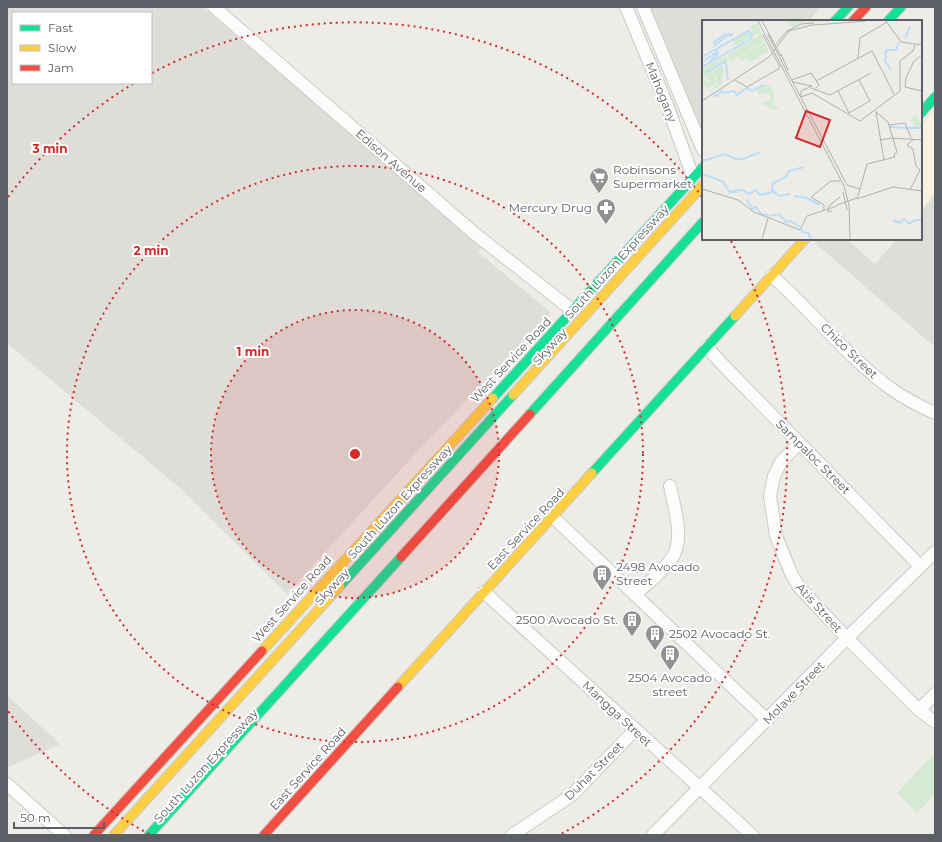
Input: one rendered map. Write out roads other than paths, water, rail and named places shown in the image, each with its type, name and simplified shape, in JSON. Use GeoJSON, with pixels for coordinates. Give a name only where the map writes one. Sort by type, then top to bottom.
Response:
{"type":"FeatureCollection","features":[{"type":"Feature","properties":{"kind":"main road"},"geometry":{"type":"LineString","coordinates":[[836,20],[848,7]]}},
{"type":"Feature","properties":{"kind":"main road"},"geometry":{"type":"LineString","coordinates":[[854,20],[866,7]]}},
{"type":"Feature","properties":{"kind":"main road"},"geometry":{"type":"LineString","coordinates":[[863,20],[875,7]]}},
{"type":"Feature","properties":{"kind":"main road"},"geometry":{"type":"LineString","coordinates":[[889,20],[901,7]]}},
{"type":"Feature","properties":{"kind":"main road"},"geometry":{"type":"LineString","coordinates":[[895,20],[907,7]]}},
{"type":"Feature","properties":{"kind":"main road"},"geometry":{"type":"LineString","coordinates":[[922,112],[935,97]]}},
{"type":"Feature","properties":{"kind":"main road","name":"West Service Road"},"geometry":{"type":"LineString","coordinates":[[94,835],[702,168]]}},
{"type":"Feature","properties":{"kind":"main road","name":"South Luzon Expressway"},"geometry":{"type":"LineString","coordinates":[[114,835],[702,186]]}},
{"type":"Feature","properties":{"kind":"main road","name":"Skyway"},"geometry":{"type":"LineString","coordinates":[[125,835],[702,197]]}},
{"type":"Feature","properties":{"kind":"main road"},"geometry":{"type":"LineString","coordinates":[[149,835],[702,223]]}},
{"type":"Feature","properties":{"kind":"main road","name":"South Luzon Expressway"},"geometry":{"type":"LineString","coordinates":[[159,835],[702,231]]}},
{"type":"Feature","properties":{"kind":"main road","name":"East Service Road"},"geometry":{"type":"LineString","coordinates":[[264,835],[804,240]]}},
{"type":"Feature","properties":{"kind":"street","name":"Edison Avenue"},"geometry":{"type":"LineString","coordinates":[[214,7],[474,233],[572,310]]}},
{"type":"Feature","properties":{"kind":"street","name":"Mahogany"},"geometry":{"type":"LineString","coordinates":[[626,7],[668,105],[693,177]]}},
{"type":"Feature","properties":{"kind":"street","name":"Mahogany"},"geometry":{"type":"LineString","coordinates":[[643,7],[702,148]]}},
{"type":"Feature","properties":{"kind":"street"},"geometry":{"type":"LineString","coordinates":[[668,105],[682,99]]}},
{"type":"Feature","properties":{"kind":"street","name":"Chico Street"},"geometry":{"type":"LineString","coordinates":[[772,276],[861,364],[890,388],[935,413]]}},
{"type":"Feature","properties":{"kind":"street","name":"Sampaloc Street"},"geometry":{"type":"LineString","coordinates":[[708,347],[799,443],[920,566]]}},
{"type":"Feature","properties":{"kind":"street","name":"Atis Street"},"geometry":{"type":"LineString","coordinates":[[799,443],[781,462],[774,476],[770,496],[776,536],[791,573],[799,588],[847,638],[919,710],[935,722]]}},
{"type":"Feature","properties":{"kind":"street"},"geometry":{"type":"LineString","coordinates":[[635,595],[672,558],[678,540],[677,523],[670,486]]}},
{"type":"Feature","properties":{"kind":"street"},"geometry":{"type":"LineString","coordinates":[[553,517],[767,720]]}},
{"type":"Feature","properties":{"kind":"street","name":"Molave Street"},"geometry":{"type":"LineString","coordinates":[[653,835],[847,638],[935,552]]}},
{"type":"Feature","properties":{"kind":"street","name":"Mangga Street"},"geometry":{"type":"LineString","coordinates":[[484,592],[497,602],[698,788],[752,835]]}},
{"type":"Feature","properties":{"kind":"street"},"geometry":{"type":"LineString","coordinates":[[919,710],[935,694]]}},
{"type":"Feature","properties":{"kind":"street","name":"Duhat Street"},"geometry":{"type":"LineString","coordinates":[[512,835],[572,795],[635,730]]}},
{"type":"Feature","properties":{"kind":"street"},"geometry":{"type":"LineString","coordinates":[[7,784],[64,835]]}},
{"type":"Feature","properties":{"kind":"place","name":"Robinsons Supermarket"},"geometry":{"type":"Point","coordinates":[599,194]}},
{"type":"Feature","properties":{"kind":"place","name":"Mercury Drug"},"geometry":{"type":"Point","coordinates":[606,225]}},
{"type":"Feature","properties":{"kind":"place","name":"2498 Avocado Street"},"geometry":{"type":"Point","coordinates":[602,591]}},
{"type":"Feature","properties":{"kind":"place","name":"2500 Avocado St."},"geometry":{"type":"Point","coordinates":[632,637]}},
{"type":"Feature","properties":{"kind":"place","name":"2502 Avocado St."},"geometry":{"type":"Point","coordinates":[655,651]}},
{"type":"Feature","properties":{"kind":"place","name":"2504 Avocado street"},"geometry":{"type":"Point","coordinates":[670,671]}}]}
